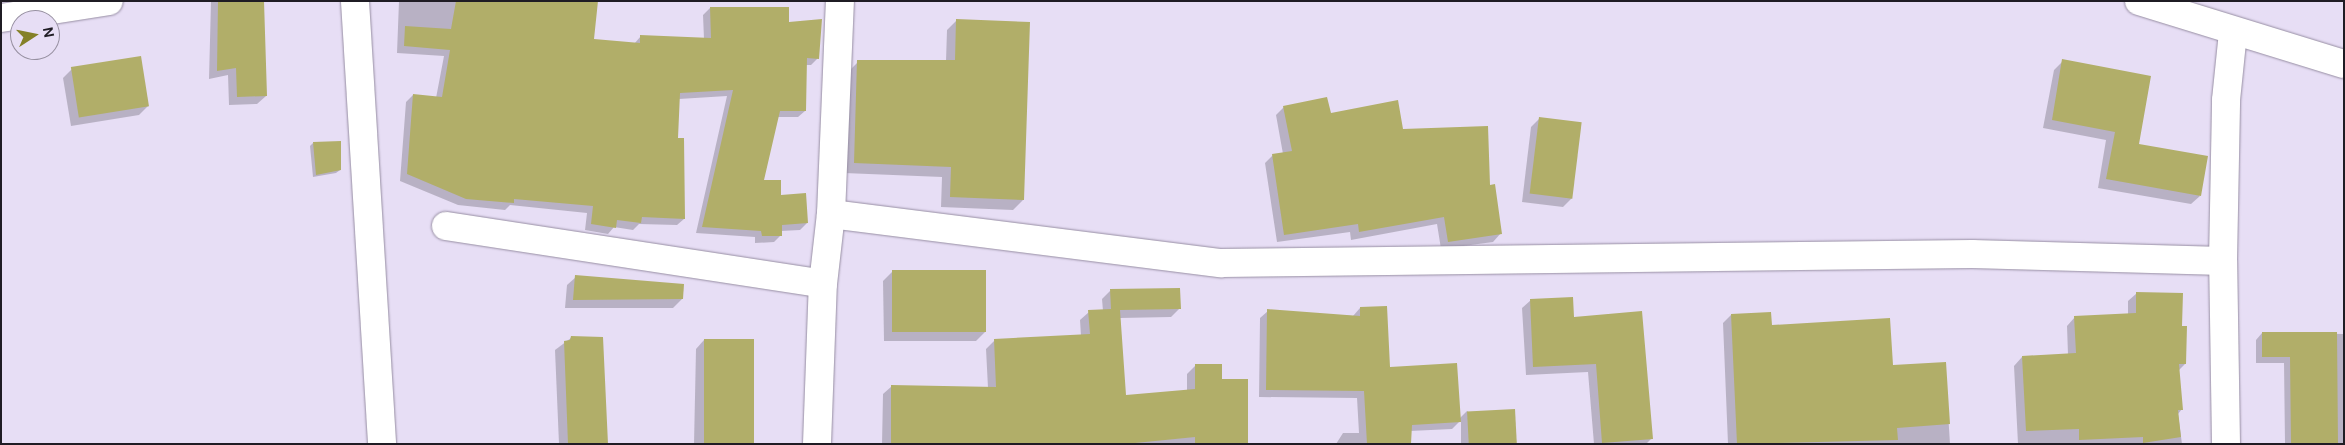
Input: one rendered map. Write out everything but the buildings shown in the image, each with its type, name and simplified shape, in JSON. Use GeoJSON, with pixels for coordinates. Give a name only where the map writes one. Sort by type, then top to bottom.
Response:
{"type":"FeatureCollection","features":[{"type":"Feature","properties":{"kind":"street"},"geometry":{"type":"LineString","coordinates":[[1,18],[109,1]]}},
{"type":"Feature","properties":{"kind":"street"},"geometry":{"type":"LineString","coordinates":[[355,1],[382,444]]}},
{"type":"Feature","properties":{"kind":"street"},"geometry":{"type":"LineString","coordinates":[[817,444],[823,284],[831,214],[840,1]]}},
{"type":"Feature","properties":{"kind":"street"},"geometry":{"type":"LineString","coordinates":[[2139,1],[2233,32],[2344,64]]}},
{"type":"Feature","properties":{"kind":"street"},"geometry":{"type":"LineString","coordinates":[[2226,444],[2223,261],[2226,100],[2233,32]]}},
{"type":"Feature","properties":{"kind":"street"},"geometry":{"type":"LineString","coordinates":[[831,214],[1221,263],[1972,254],[2223,261]]}},
{"type":"Feature","properties":{"kind":"street"},"geometry":{"type":"LineString","coordinates":[[446,226],[823,284]]}}]}
